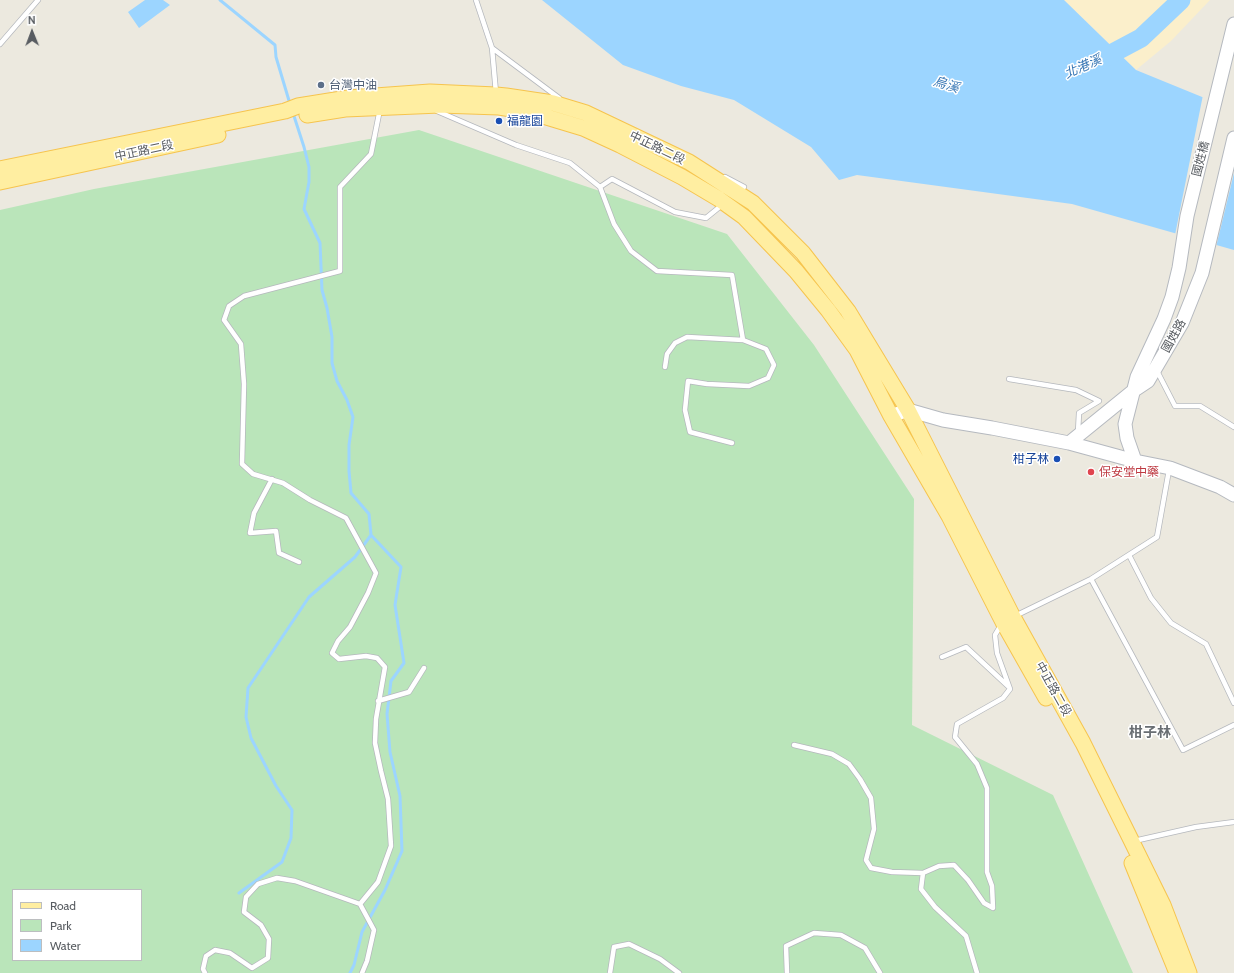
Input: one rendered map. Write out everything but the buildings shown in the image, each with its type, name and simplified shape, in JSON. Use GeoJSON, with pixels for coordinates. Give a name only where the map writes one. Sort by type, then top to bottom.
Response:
{"type":"FeatureCollection","features":[{"type":"Feature","properties":{"kind":"main road","name":"國姓橋"},"geometry":{"type":"LineString","coordinates":[[1179,268],[1187,216],[1234,24]]}},
{"type":"Feature","properties":{"kind":"main road","name":"中正路二段"},"geometry":{"type":"LineString","coordinates":[[0,182],[293,113],[348,98],[430,92],[496,95],[553,103],[586,113],[688,162],[753,203],[807,259],[848,311],[908,410],[1008,620],[1083,743],[1163,905],[1189,973]]}},
{"type":"Feature","properties":{"kind":"main road","name":"中正路二段"},"geometry":{"type":"LineString","coordinates":[[0,169],[293,113],[440,104],[499,107],[530,112],[583,128],[682,176],[724,203],[744,217],[796,271],[828,310],[857,350],[891,416],[1008,620],[1078,752],[1134,866],[1177,973]]}},
{"type":"Feature","properties":{"kind":"main road","name":"國姓路"},"geometry":{"type":"LineString","coordinates":[[1073,439],[1133,391],[1148,381],[1182,323],[1202,273],[1234,138]]}},
{"type":"Feature","properties":{"kind":"main road","name":"國姓路"},"geometry":{"type":"LineString","coordinates":[[1135,461],[1127,438],[1125,424],[1137,377],[1164,319],[1172,297],[1179,268]]}},
{"type":"Feature","properties":{"kind":"main road"},"geometry":{"type":"LineString","coordinates":[[891,416],[908,410],[943,420],[1073,439],[1135,461],[1170,468],[1220,487],[1234,495]]}},
{"type":"Feature","properties":{"kind":"lane"},"geometry":{"type":"LineString","coordinates":[[0,44],[38,0]]}},
{"type":"Feature","properties":{"kind":"lane"},"geometry":{"type":"LineString","coordinates":[[476,0],[492,48],[496,95]]}},
{"type":"Feature","properties":{"kind":"lane"},"geometry":{"type":"LineString","coordinates":[[492,48],[563,100]]}},
{"type":"Feature","properties":{"kind":"lane"},"geometry":{"type":"LineString","coordinates":[[571,103],[629,128]]}},
{"type":"Feature","properties":{"kind":"lane"},"geometry":{"type":"LineString","coordinates":[[424,105],[516,145],[570,163],[600,187],[614,224],[631,251],[657,271],[732,276],[743,340]]}},
{"type":"Feature","properties":{"kind":"lane"},"geometry":{"type":"LineString","coordinates":[[360,904],[378,882],[391,846],[388,799],[375,743],[376,719],[385,667],[377,658],[366,656],[339,660],[332,653],[338,641],[350,627],[368,593],[376,573],[346,518],[310,500],[283,483],[253,474],[242,464],[244,384],[241,344],[224,320],[229,306],[244,296],[340,271],[340,187],[371,154],[380,108]]}},
{"type":"Feature","properties":{"kind":"lane"},"geometry":{"type":"LineString","coordinates":[[643,134],[710,169]]}},
{"type":"Feature","properties":{"kind":"lane"},"geometry":{"type":"LineString","coordinates":[[717,173],[744,187],[736,193]]}},
{"type":"Feature","properties":{"kind":"lane"},"geometry":{"type":"LineString","coordinates":[[600,187],[612,179],[675,212],[706,218],[724,203]]}},
{"type":"Feature","properties":{"kind":"lane"},"geometry":{"type":"LineString","coordinates":[[665,366],[667,354],[674,344],[686,337],[743,340],[766,349],[774,365],[768,378],[749,386],[707,384],[688,381],[685,410],[690,432],[732,443]]}},
{"type":"Feature","properties":{"kind":"lane"},"geometry":{"type":"LineString","coordinates":[[1156,368],[1175,406],[1200,406],[1234,427]]}},
{"type":"Feature","properties":{"kind":"lane"},"geometry":{"type":"LineString","coordinates":[[1009,379],[1076,390],[1099,401],[1079,414],[1073,439]]}},
{"type":"Feature","properties":{"kind":"lane"},"geometry":{"type":"LineString","coordinates":[[1010,689],[997,653],[995,635],[1008,620],[1091,579],[1157,537],[1170,468]]}},
{"type":"Feature","properties":{"kind":"lane"},"geometry":{"type":"LineString","coordinates":[[272,479],[254,513],[250,533],[276,531],[279,553],[299,562]]}},
{"type":"Feature","properties":{"kind":"lane"},"geometry":{"type":"LineString","coordinates":[[1129,555],[1150,598],[1171,623],[1206,644],[1234,703]]}},
{"type":"Feature","properties":{"kind":"lane"},"geometry":{"type":"LineString","coordinates":[[1091,579],[1183,750],[1234,725]]}},
{"type":"Feature","properties":{"kind":"lane"},"geometry":{"type":"LineString","coordinates":[[942,657],[966,647],[1010,689]]}},
{"type":"Feature","properties":{"kind":"lane"},"geometry":{"type":"LineString","coordinates":[[380,701],[409,692],[424,668]]}},
{"type":"Feature","properties":{"kind":"lane"},"geometry":{"type":"LineString","coordinates":[[794,745],[832,754],[849,764],[860,779],[871,798],[874,829],[866,860],[871,868],[892,872],[923,873],[939,866],[954,865],[968,880],[984,903],[993,908],[992,886],[987,872],[987,788],[977,764],[955,737],[957,724],[1003,698],[1010,689]]}},
{"type":"Feature","properties":{"kind":"lane"},"geometry":{"type":"LineString","coordinates":[[1132,842],[1196,827],[1234,822]]}},
{"type":"Feature","properties":{"kind":"lane"},"geometry":{"type":"LineString","coordinates":[[923,873],[921,889],[936,907],[966,936],[977,973]]}},
{"type":"Feature","properties":{"kind":"lane"},"geometry":{"type":"LineString","coordinates":[[204,973],[206,956],[215,950],[230,953],[252,968],[268,958],[269,939],[261,925],[244,912],[246,897],[258,884],[277,878],[295,881],[360,904],[374,930],[362,973]]}},
{"type":"Feature","properties":{"kind":"lane"},"geometry":{"type":"LineString","coordinates":[[787,973],[786,946],[814,933],[842,935],[865,948],[880,973]]}},
{"type":"Feature","properties":{"kind":"lane"},"geometry":{"type":"LineString","coordinates":[[610,973],[614,947],[629,944],[660,959],[679,973]]}},
{"type":"Feature","properties":{"kind":"green space"},"geometry":{"type":"Polygon","coordinates":[[[419,130],[727,234],[814,345],[914,499],[912,725],[1053,795],[1133,973],[0,973],[0,210],[94,189],[419,130]]]}},
{"type":"Feature","properties":{"kind":"sand","name":"北港溪"},"geometry":{"type":"Polygon","coordinates":[[[1064,0],[1210,0],[1171,41],[1136,70],[1064,0]]]}},
{"type":"Feature","properties":{"kind":"water"},"geometry":{"type":"Polygon","coordinates":[[[145,0],[163,0],[170,5],[139,28],[128,12],[145,0]]]}},
{"type":"Feature","properties":{"kind":"water","name":"烏溪"},"geometry":{"type":"Polygon","coordinates":[[[542,0],[1064,0],[1136,70],[1234,110],[1234,250],[1072,204],[857,175],[839,180],[811,147],[734,100],[681,86],[623,65],[542,0]]]}},
{"type":"Feature","properties":{"kind":"pier"},"geometry":{"type":"Polygon","coordinates":[[[1203,95],[1234,107],[1234,173],[1216,247],[1175,235],[1203,95]]]}},
{"type":"Feature","properties":{"kind":"waterway"},"geometry":{"type":"LineString","coordinates":[[220,0],[275,45],[276,57],[290,104]]}},
{"type":"Feature","properties":{"kind":"waterway","name":"北港溪"},"geometry":{"type":"LineString","coordinates":[[1094,63],[1141,38],[1181,0]]}},
{"type":"Feature","properties":{"kind":"waterway"},"geometry":{"type":"LineString","coordinates":[[293,113],[309,167],[309,182],[304,209],[320,243],[322,290],[332,337],[332,363],[337,381],[347,400],[353,417],[349,445],[351,493],[369,514],[371,535],[401,567],[395,605],[404,663],[391,681],[387,714],[390,752],[400,796],[402,851],[385,890],[362,932],[354,965],[350,973]]}},
{"type":"Feature","properties":{"kind":"waterway"},"geometry":{"type":"LineString","coordinates":[[239,893],[282,862],[291,838],[292,810],[276,786],[251,738],[246,717],[248,688],[309,597],[355,557],[371,535]]}},
{"type":"Feature","properties":{"kind":"place","name":"台灣中油"},"geometry":{"type":"Point","coordinates":[321,85]}},
{"type":"Feature","properties":{"kind":"place","name":"福龍園"},"geometry":{"type":"Point","coordinates":[499,121]}},
{"type":"Feature","properties":{"kind":"place","name":"柑子林"},"geometry":{"type":"Point","coordinates":[1057,459]}},
{"type":"Feature","properties":{"kind":"place","name":"保安堂中藥"},"geometry":{"type":"Point","coordinates":[1091,472]}},
{"type":"Feature","properties":{"kind":"district","name":"柑子林"},"geometry":{"type":"Point","coordinates":[1150,733]}}]}
